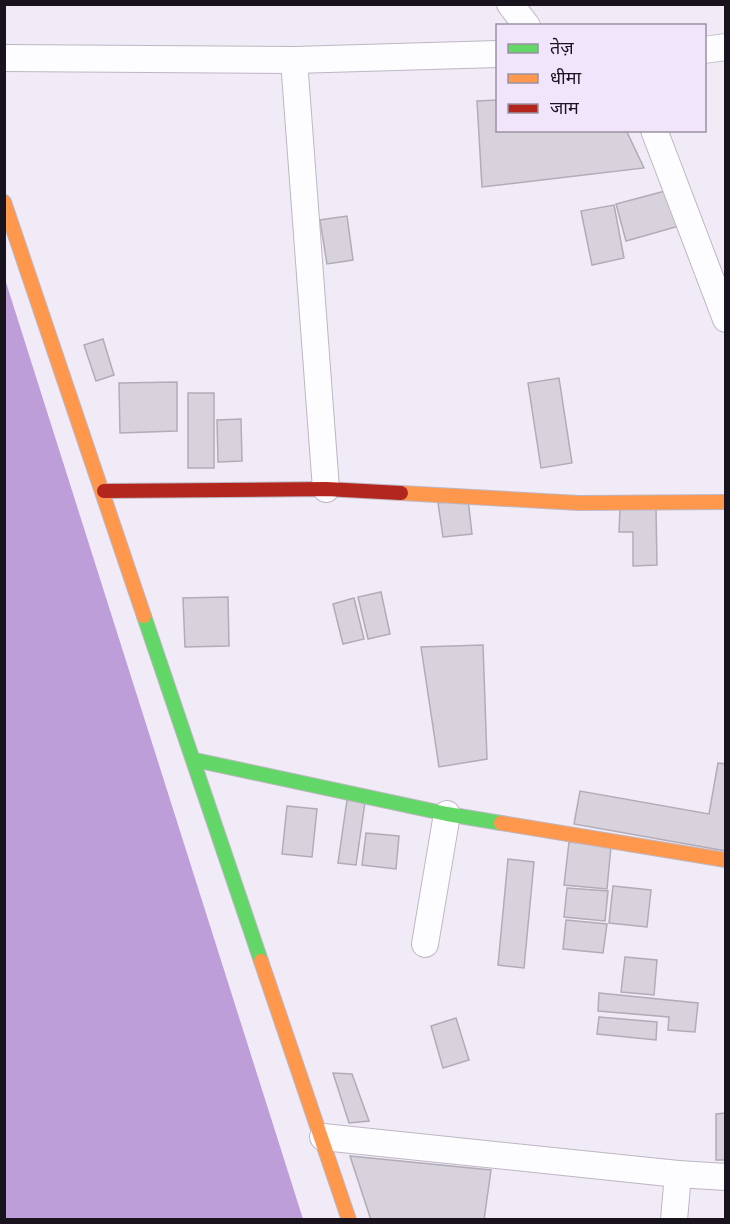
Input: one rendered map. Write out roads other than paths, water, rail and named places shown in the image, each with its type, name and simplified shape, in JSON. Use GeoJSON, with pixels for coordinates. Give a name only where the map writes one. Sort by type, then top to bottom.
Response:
{"type":"FeatureCollection","features":[{"type":"Feature","properties":{"kind":"street"},"geometry":{"type":"LineString","coordinates":[[510,4],[525,24]]}},
{"type":"Feature","properties":{"kind":"street"},"geometry":{"type":"LineString","coordinates":[[706,50],[726,47]]}},
{"type":"Feature","properties":{"kind":"street"},"geometry":{"type":"LineString","coordinates":[[4,58],[294,60],[496,54]]}},
{"type":"Feature","properties":{"kind":"street"},"geometry":{"type":"LineString","coordinates":[[294,60],[326,489]]}},
{"type":"Feature","properties":{"kind":"street"},"geometry":{"type":"LineString","coordinates":[[655,132],[717,271],[726,319]]}},
{"type":"Feature","properties":{"kind":"street"},"geometry":{"type":"LineString","coordinates":[[4,202],[323,1137],[349,1220]]}},
{"type":"Feature","properties":{"kind":"street"},"geometry":{"type":"LineString","coordinates":[[104,491],[326,489],[579,503],[726,502]]}},
{"type":"Feature","properties":{"kind":"street"},"geometry":{"type":"LineString","coordinates":[[195,760],[447,814],[726,860]]}},
{"type":"Feature","properties":{"kind":"street"},"geometry":{"type":"LineString","coordinates":[[424,944],[447,814]]}},
{"type":"Feature","properties":{"kind":"street"},"geometry":{"type":"LineString","coordinates":[[323,1137],[678,1174],[726,1176]]}},
{"type":"Feature","properties":{"kind":"street"},"geometry":{"type":"LineString","coordinates":[[674,1220],[678,1174]]}}]}
